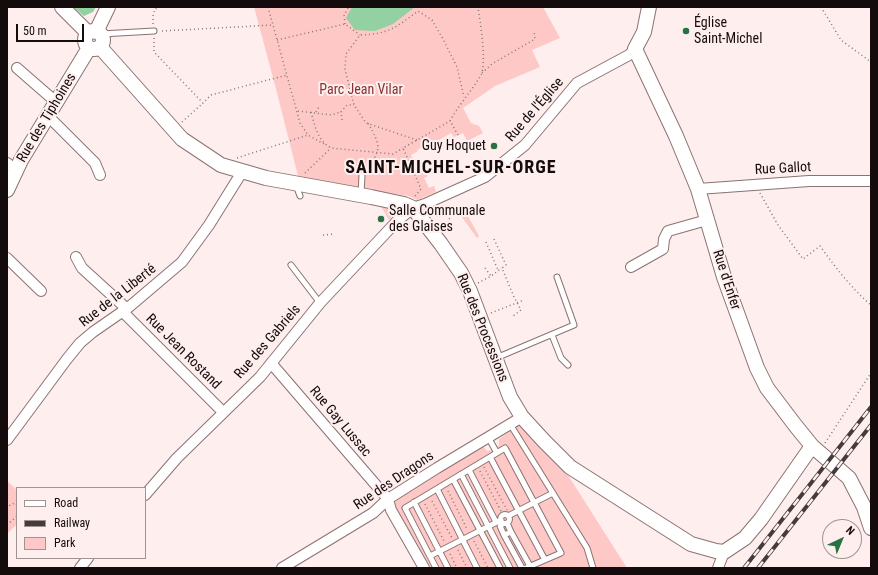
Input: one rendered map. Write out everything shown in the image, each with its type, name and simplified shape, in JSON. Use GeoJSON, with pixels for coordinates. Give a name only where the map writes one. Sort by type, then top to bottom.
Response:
{"type":"FeatureCollection","features":[{"type":"Feature","properties":{"kind":"street"},"geometry":{"type":"LineString","coordinates":[[62,7],[95,39],[182,139],[221,165],[296,188],[361,195],[410,207]]}},
{"type":"Feature","properties":{"kind":"street","name":"Rue des Tiphoines"},"geometry":{"type":"LineString","coordinates":[[7,190],[12,167],[48,116],[95,39],[108,7]]}},
{"type":"Feature","properties":{"kind":"street"},"geometry":{"type":"LineString","coordinates":[[635,49],[644,32],[649,7]]}},
{"type":"Feature","properties":{"kind":"street","name":"Rue de l'Église"},"geometry":{"type":"LineString","coordinates":[[410,207],[425,204],[485,177],[521,149],[577,83],[629,55],[635,49]]}},
{"type":"Feature","properties":{"kind":"street","name":"Rue d'Enfer"},"geometry":{"type":"LineString","coordinates":[[635,49],[676,136],[698,189],[724,277],[756,368],[780,407],[849,478],[864,507],[871,528]]}},
{"type":"Feature","properties":{"kind":"street"},"geometry":{"type":"LineString","coordinates":[[17,68],[56,102]]}},
{"type":"Feature","properties":{"kind":"street"},"geometry":{"type":"LineString","coordinates":[[48,116],[94,163],[100,175]]}},
{"type":"Feature","properties":{"kind":"street","name":"Rue de la Liberté"},"geometry":{"type":"LineString","coordinates":[[7,440],[80,343],[125,310],[182,262],[209,226],[237,170]]}},
{"type":"Feature","properties":{"kind":"street","name":"Rue Gallot"},"geometry":{"type":"LineString","coordinates":[[698,189],[809,181],[871,181]]}},
{"type":"Feature","properties":{"kind":"street","name":"Rue des Processions"},"geometry":{"type":"LineString","coordinates":[[410,207],[451,257],[468,288],[510,397],[522,417],[570,466],[691,544],[724,552]]}},
{"type":"Feature","properties":{"kind":"street","name":"Rue des Gabriels"},"geometry":{"type":"LineString","coordinates":[[146,494],[177,458],[260,376],[320,303],[410,207]]}},
{"type":"Feature","properties":{"kind":"street"},"geometry":{"type":"LineString","coordinates":[[631,267],[663,249],[664,239],[668,232],[707,220]]}},
{"type":"Feature","properties":{"kind":"street","name":"Rue Jean Rostand"},"geometry":{"type":"LineString","coordinates":[[76,257],[82,268],[125,310],[223,412]]}},
{"type":"Feature","properties":{"kind":"street"},"geometry":{"type":"LineString","coordinates":[[7,258],[41,291]]}},
{"type":"Feature","properties":{"kind":"street","name":"Rue Gay Lussac"},"geometry":{"type":"LineString","coordinates":[[271,363],[388,499],[391,510],[424,568]]}},
{"type":"Feature","properties":{"kind":"street","name":"Rue des Dragons"},"geometry":{"type":"LineString","coordinates":[[282,568],[297,564],[373,513],[388,499],[522,417]]}},
{"type":"Feature","properties":{"kind":"street"},"geometry":{"type":"LineString","coordinates":[[718,568],[724,552],[745,538],[817,446]]}},
{"type":"Feature","properties":{"kind":"street"},"geometry":{"type":"LineString","coordinates":[[80,568],[87,559]]}},
{"type":"Feature","properties":{"kind":"lane"},"geometry":{"type":"LineString","coordinates":[[95,39],[154,31]]}},
{"type":"Feature","properties":{"kind":"lane"},"geometry":{"type":"LineString","coordinates":[[361,195],[362,175]]}},
{"type":"Feature","properties":{"kind":"lane"},"geometry":{"type":"LineString","coordinates":[[291,266],[320,303]]}},
{"type":"Feature","properties":{"kind":"lane"},"geometry":{"type":"LineString","coordinates":[[496,359],[574,325],[557,277]]}},
{"type":"Feature","properties":{"kind":"lane"},"geometry":{"type":"LineString","coordinates":[[552,335],[561,358],[568,365]]}},
{"type":"Feature","properties":{"kind":"lane"},"geometry":{"type":"LineString","coordinates":[[510,424],[587,548],[593,568]]}},
{"type":"Feature","properties":{"kind":"lane"},"geometry":{"type":"LineString","coordinates":[[488,438],[497,453]]}},
{"type":"Feature","properties":{"kind":"lane"},"geometry":{"type":"LineString","coordinates":[[436,568],[405,508],[505,448],[561,553],[528,567],[512,532],[469,470]]}},
{"type":"Feature","properties":{"kind":"lane"},"geometry":{"type":"LineString","coordinates":[[490,457],[545,560]]}},
{"type":"Feature","properties":{"kind":"lane"},"geometry":{"type":"LineString","coordinates":[[462,474],[510,568]]}},
{"type":"Feature","properties":{"kind":"lane"},"geometry":{"type":"LineString","coordinates":[[453,479],[500,568]]}},
{"type":"Feature","properties":{"kind":"lane"},"geometry":{"type":"LineString","coordinates":[[437,489],[477,568]]}},
{"type":"Feature","properties":{"kind":"lane"},"geometry":{"type":"LineString","coordinates":[[430,556],[488,526],[503,520],[553,493]]}},
{"type":"Feature","properties":{"kind":"lane"},"geometry":{"type":"LineString","coordinates":[[414,502],[448,568]]}},
{"type":"Feature","properties":{"kind":"lane"},"geometry":{"type":"LineString","coordinates":[[503,520],[500,526],[522,568]]}},
{"type":"Feature","properties":{"kind":"lane"},"geometry":{"type":"LineString","coordinates":[[504,535],[512,532]]}},
{"type":"Feature","properties":{"kind":"path"},"geometry":{"type":"LineString","coordinates":[[160,7],[155,9],[153,16],[154,52],[203,103]]}},
{"type":"Feature","properties":{"kind":"path"},"geometry":{"type":"LineString","coordinates":[[268,7],[300,123],[308,135],[331,148],[378,154],[393,154],[450,121],[482,73],[492,64],[535,39],[534,31]]}},
{"type":"Feature","properties":{"kind":"path"},"geometry":{"type":"LineString","coordinates":[[349,7],[344,15],[345,24],[360,35],[377,34],[392,30],[422,7]]}},
{"type":"Feature","properties":{"kind":"path"},"geometry":{"type":"LineString","coordinates":[[478,7],[482,39],[482,73]]}},
{"type":"Feature","properties":{"kind":"path"},"geometry":{"type":"LineString","coordinates":[[821,7],[841,40],[871,62]]}},
{"type":"Feature","properties":{"kind":"path"},"geometry":{"type":"LineString","coordinates":[[418,11],[432,20],[443,39],[457,67],[464,98]]}},
{"type":"Feature","properties":{"kind":"path"},"geometry":{"type":"LineString","coordinates":[[277,40],[345,24]]}},
{"type":"Feature","properties":{"kind":"path"},"geometry":{"type":"LineString","coordinates":[[154,31],[273,25]]}},
{"type":"Feature","properties":{"kind":"path"},"geometry":{"type":"LineString","coordinates":[[360,35],[346,54],[345,69],[354,105],[366,123],[417,140]]}},
{"type":"Feature","properties":{"kind":"path"},"geometry":{"type":"LineString","coordinates":[[174,130],[211,95],[287,75]]}},
{"type":"Feature","properties":{"kind":"path"},"geometry":{"type":"LineString","coordinates":[[297,111],[316,112],[331,115],[341,112],[347,105],[354,105]]}},
{"type":"Feature","properties":{"kind":"path"},"geometry":{"type":"LineString","coordinates":[[316,112],[319,107]]}},
{"type":"Feature","properties":{"kind":"path"},"geometry":{"type":"LineString","coordinates":[[312,112],[316,131],[324,144]]}},
{"type":"Feature","properties":{"kind":"path"},"geometry":{"type":"LineString","coordinates":[[341,112],[342,120]]}},
{"type":"Feature","properties":{"kind":"path"},"geometry":{"type":"LineString","coordinates":[[450,121],[458,135]]}},
{"type":"Feature","properties":{"kind":"path"},"geometry":{"type":"LineString","coordinates":[[362,175],[378,154],[378,142],[368,123]]}},
{"type":"Feature","properties":{"kind":"path"},"geometry":{"type":"LineString","coordinates":[[237,170],[235,159],[308,135]]}},
{"type":"Feature","properties":{"kind":"path"},"geometry":{"type":"LineString","coordinates":[[296,188],[295,178],[310,170],[331,148]]}},
{"type":"Feature","properties":{"kind":"path"},"geometry":{"type":"LineString","coordinates":[[403,148],[421,189],[410,207]]}},
{"type":"Feature","properties":{"kind":"path"},"geometry":{"type":"LineString","coordinates":[[754,185],[778,226],[803,259],[820,246],[841,275],[871,306]]}},
{"type":"Feature","properties":{"kind":"path"},"geometry":{"type":"LineString","coordinates":[[449,219],[463,208]]}},
{"type":"Feature","properties":{"kind":"path"},"geometry":{"type":"LineString","coordinates":[[323,235],[335,234]]}},
{"type":"Feature","properties":{"kind":"path"},"geometry":{"type":"LineString","coordinates":[[468,288],[491,276],[506,265],[494,239]]}},
{"type":"Feature","properties":{"kind":"path"},"geometry":{"type":"LineString","coordinates":[[486,242],[498,270]]}},
{"type":"Feature","properties":{"kind":"path"},"geometry":{"type":"LineString","coordinates":[[485,268],[491,276]]}},
{"type":"Feature","properties":{"kind":"path"},"geometry":{"type":"LineString","coordinates":[[502,268],[521,310],[513,316]]}},
{"type":"Feature","properties":{"kind":"path"},"geometry":{"type":"LineString","coordinates":[[480,318],[524,300]]}},
{"type":"Feature","properties":{"kind":"path"},"geometry":{"type":"LineString","coordinates":[[817,446],[871,373]]}},
{"type":"Feature","properties":{"kind":"path"},"geometry":{"type":"LineString","coordinates":[[477,465],[503,520]]}},
{"type":"Feature","properties":{"kind":"path"},"geometry":{"type":"LineString","coordinates":[[444,484],[488,568]]}},
{"type":"Feature","properties":{"kind":"path"},"geometry":{"type":"LineString","coordinates":[[428,494],[467,568]]}},
{"type":"Feature","properties":{"kind":"path"},"geometry":{"type":"LineString","coordinates":[[422,498],[457,568]]}},
{"type":"Feature","properties":{"kind":"path"},"geometry":{"type":"LineString","coordinates":[[7,510],[10,505],[15,503],[16,504]]}},
{"type":"Feature","properties":{"kind":"path"},"geometry":{"type":"LineString","coordinates":[[7,525],[16,517]]}},
{"type":"Feature","properties":{"kind":"green space","name":"Parc Jean Vilar"},"geometry":{"type":"Polygon","coordinates":[[[254,7],[543,7],[560,38],[532,50],[540,67],[495,86],[463,108],[471,123],[479,126],[483,133],[467,141],[463,133],[454,137],[451,133],[425,148],[424,146],[411,155],[414,161],[419,158],[428,176],[424,178],[429,188],[434,186],[436,192],[417,200],[409,196],[299,180],[254,7]]]}},
{"type":"Feature","properties":{"kind":"green space"},"geometry":{"type":"Polygon","coordinates":[[[379,203],[394,207],[396,213],[389,220],[379,203]]]}},
{"type":"Feature","properties":{"kind":"green space"},"geometry":{"type":"Polygon","coordinates":[[[464,209],[479,236],[477,238],[459,213],[464,209]]]}},
{"type":"Feature","properties":{"kind":"green space"},"geometry":{"type":"Polygon","coordinates":[[[521,424],[564,469],[627,568],[431,568],[393,503],[435,474],[483,446],[487,451],[492,450],[499,445],[499,439],[521,424]]]}},
{"type":"Feature","properties":{"kind":"green space"},"geometry":{"type":"Polygon","coordinates":[[[7,481],[16,489],[16,525],[7,534],[7,481]]]}},
{"type":"Feature","properties":{"kind":"shaded area"},"geometry":{"type":"Polygon","coordinates":[[[73,7],[96,7],[93,12],[84,16],[73,7]]]}},
{"type":"Feature","properties":{"kind":"shaded area"},"geometry":{"type":"Polygon","coordinates":[[[352,7],[415,7],[393,24],[375,31],[355,30],[346,18],[352,7]]]}},
{"type":"Feature","properties":{"kind":"railway"},"geometry":{"type":"LineString","coordinates":[[744,568],[871,407]]}},
{"type":"Feature","properties":{"kind":"railway"},"geometry":{"type":"LineString","coordinates":[[758,568],[871,425]]}},
{"type":"Feature","properties":{"kind":"place","name":"Église Saint-Michel"},"geometry":{"type":"Point","coordinates":[686,31]}},
{"type":"Feature","properties":{"kind":"place","name":"Guy Hoquet"},"geometry":{"type":"Point","coordinates":[494,146]}},
{"type":"Feature","properties":{"kind":"place","name":"Salle Communale des Glaises"},"geometry":{"type":"Point","coordinates":[381,219]}},
{"type":"Feature","properties":{"kind":"district","name":"SAINT-MICHEL-SUR-ORGE"},"geometry":{"type":"Point","coordinates":[451,168]}}]}
